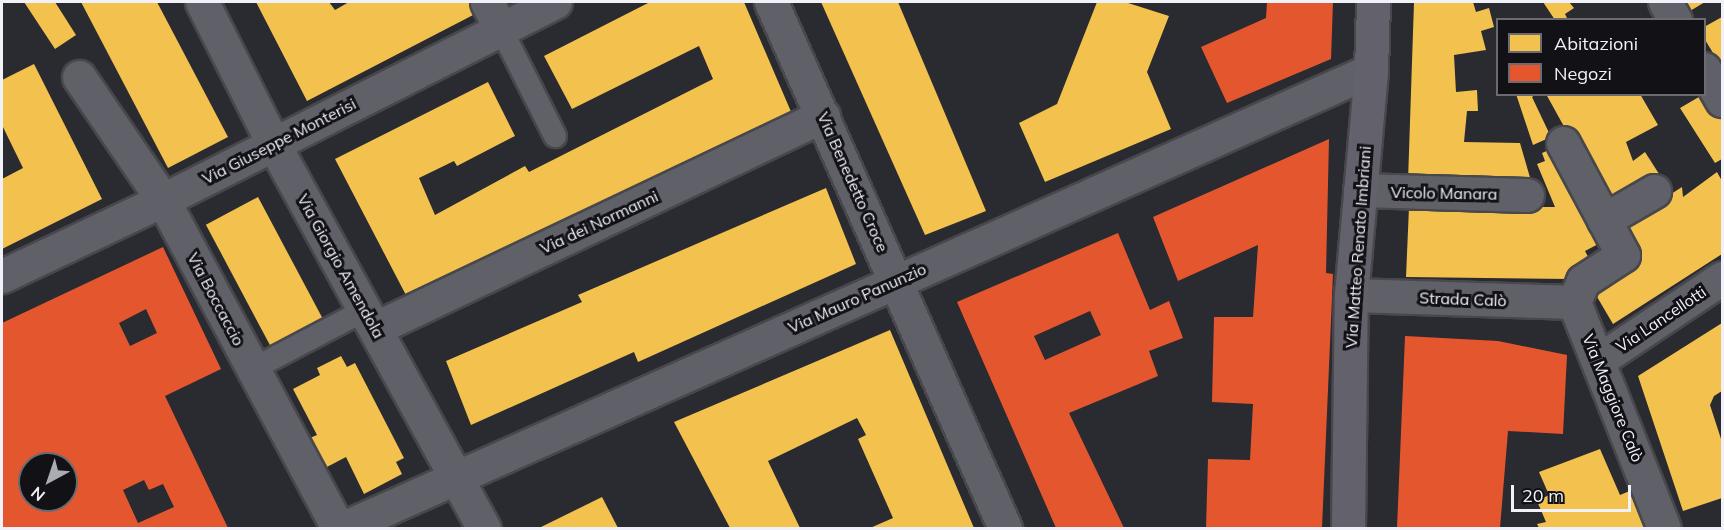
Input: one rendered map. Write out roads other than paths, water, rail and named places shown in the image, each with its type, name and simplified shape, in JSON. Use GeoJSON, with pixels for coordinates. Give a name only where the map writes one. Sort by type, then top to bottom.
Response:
{"type":"FeatureCollection","features":[{"type":"Feature","properties":{"kind":"street","name":"Via Giorgio Amendola"},"geometry":{"type":"LineString","coordinates":[[202,2],[274,145],[483,528]]}},
{"type":"Feature","properties":{"kind":"street","name":"Via Giuseppe Monterisi"},"geometry":{"type":"LineString","coordinates":[[2,276],[274,145],[494,15],[555,2]]}},
{"type":"Feature","properties":{"kind":"street","name":"Via Benedetto Croce"},"geometry":{"type":"LineString","coordinates":[[771,2],[897,280],[1005,528]]}},
{"type":"Feature","properties":{"kind":"street","name":"Via Matteo Renato Imbriani"},"geometry":{"type":"LineString","coordinates":[[1348,528],[1351,295],[1371,70],[1373,2]]}},
{"type":"Feature","properties":{"kind":"street"},"geometry":{"type":"LineString","coordinates":[[1665,2],[1674,18]]}},
{"type":"Feature","properties":{"kind":"street","name":"Via Mauro Panunzio"},"geometry":{"type":"LineString","coordinates":[[344,528],[455,476],[1371,70]]}},
{"type":"Feature","properties":{"kind":"street"},"geometry":{"type":"LineString","coordinates":[[1706,72],[1722,100]]}},
{"type":"Feature","properties":{"kind":"street","name":"Via Boccaccio"},"geometry":{"type":"LineString","coordinates":[[78,77],[163,200],[338,528]]}},
{"type":"Feature","properties":{"kind":"street","name":"Via dei Normanni"},"geometry":{"type":"LineString","coordinates":[[370,319],[822,116]]}},
{"type":"Feature","properties":{"kind":"street"},"geometry":{"type":"LineString","coordinates":[[1563,143],[1623,255],[1583,281],[1574,302]]}},
{"type":"Feature","properties":{"kind":"street","name":"Vicolo Manara"},"geometry":{"type":"LineString","coordinates":[[1360,190],[1527,195]]}},
{"type":"Feature","properties":{"kind":"street"},"geometry":{"type":"LineString","coordinates":[[1604,220],[1654,191]]}},
{"type":"Feature","properties":{"kind":"street","name":"Via Lancellotti"},"geometry":{"type":"LineString","coordinates":[[1599,360],[1722,278]]}},
{"type":"Feature","properties":{"kind":"street","name":"Strada Calò"},"geometry":{"type":"LineString","coordinates":[[1351,295],[1574,302]]}},
{"type":"Feature","properties":{"kind":"street","name":"Via Maggiore Calò"},"geometry":{"type":"LineString","coordinates":[[1574,302],[1665,528]]}},
{"type":"Feature","properties":{"kind":"lane"},"geometry":{"type":"LineString","coordinates":[[494,15],[555,136]]}},
{"type":"Feature","properties":{"kind":"lane"},"geometry":{"type":"LineString","coordinates":[[253,369],[370,319]]}}]}
